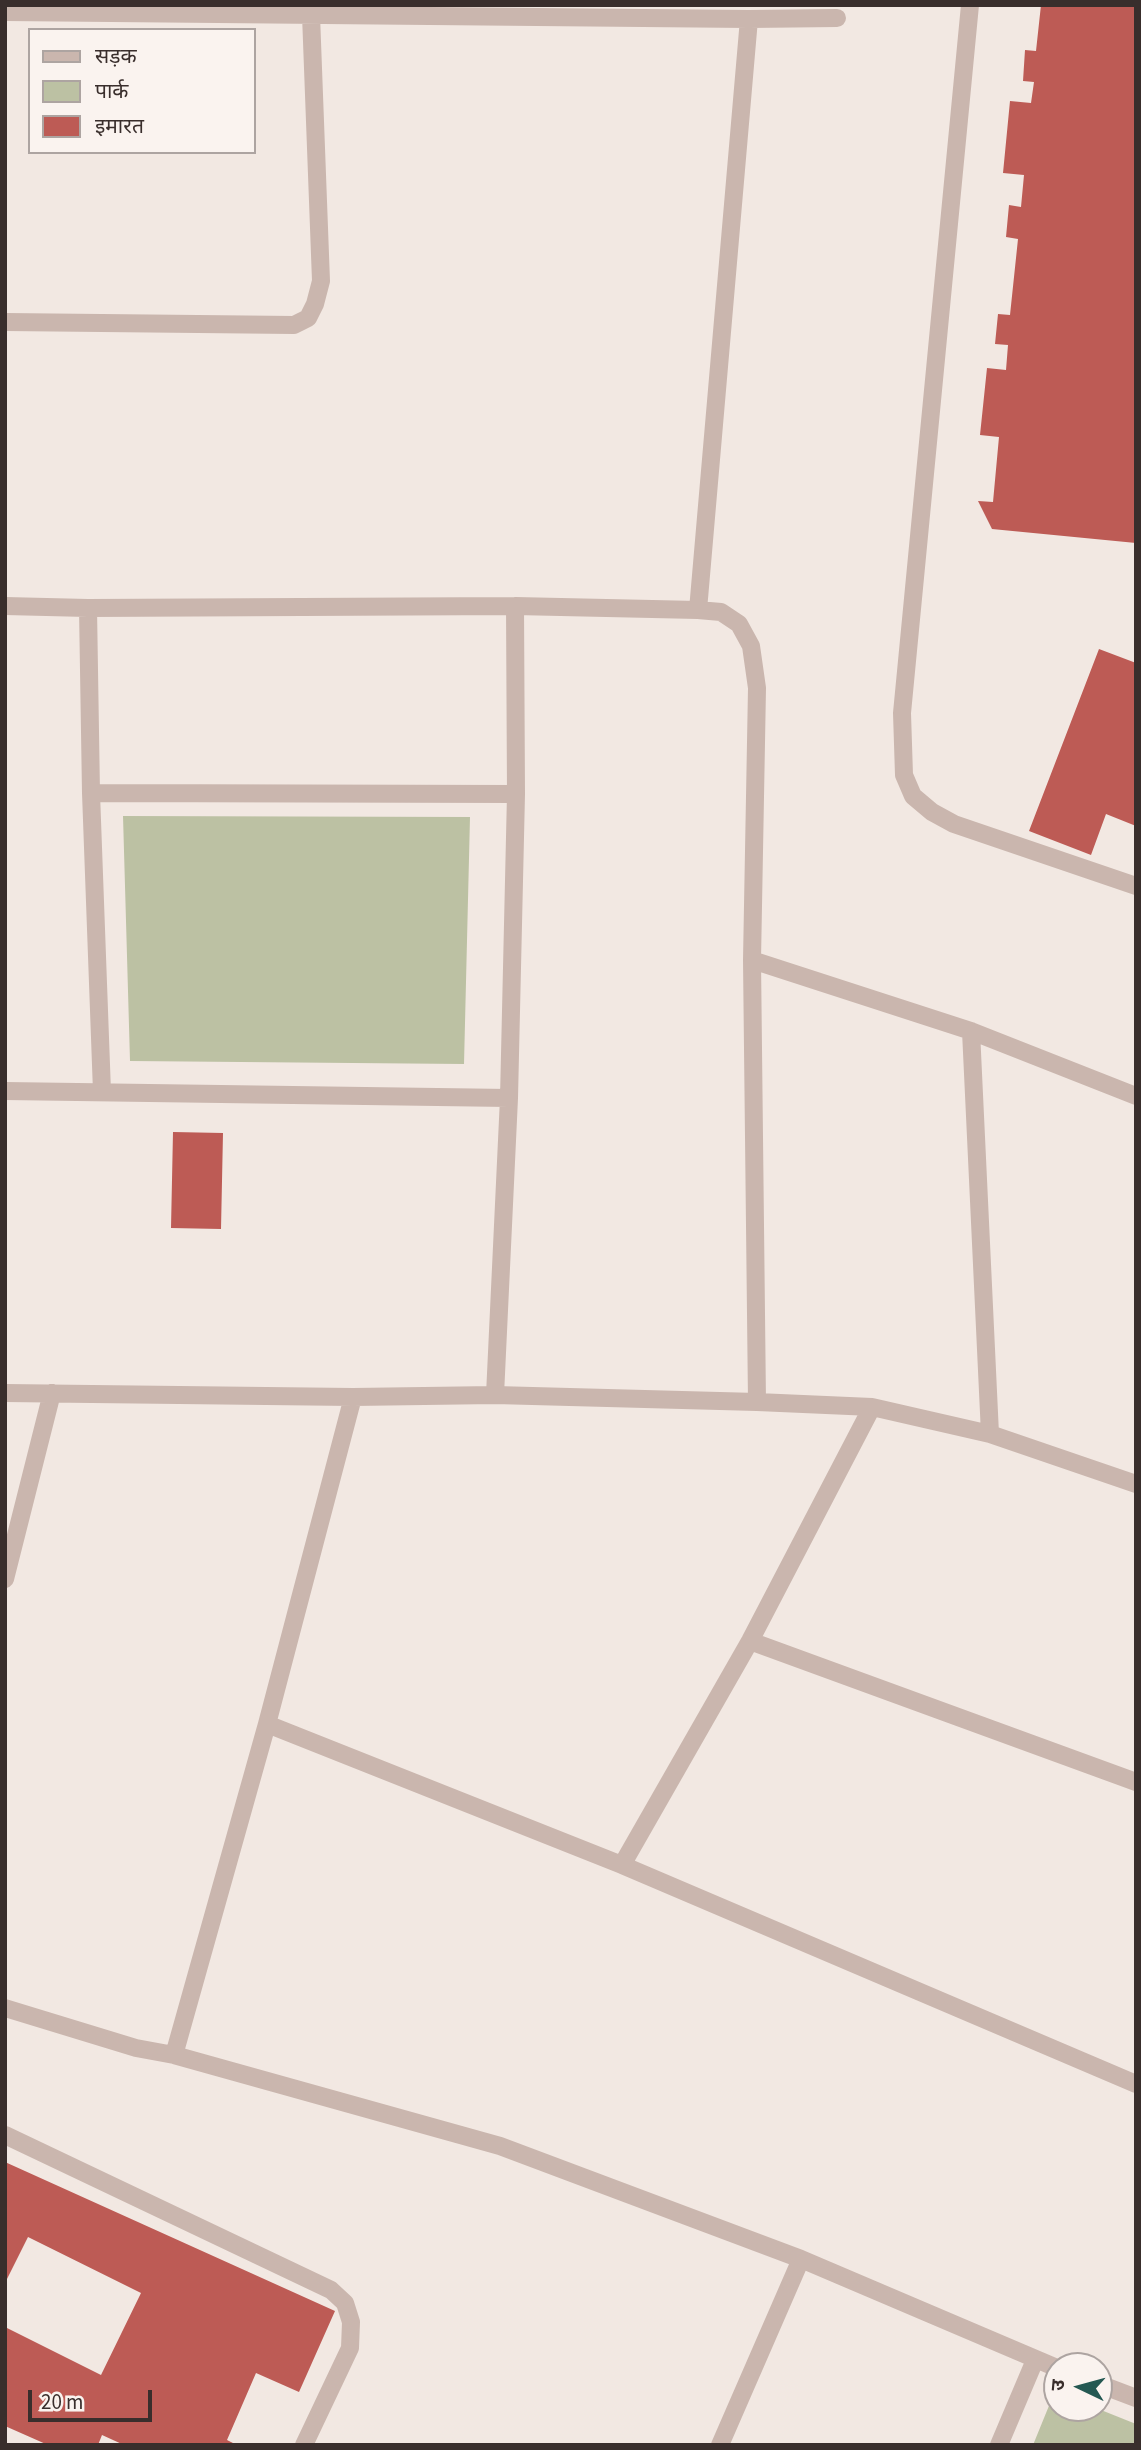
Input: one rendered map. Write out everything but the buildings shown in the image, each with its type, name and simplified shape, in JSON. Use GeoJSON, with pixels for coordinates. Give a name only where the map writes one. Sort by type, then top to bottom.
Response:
{"type":"FeatureCollection","features":[{"type":"Feature","properties":{"kind":"street"},"geometry":{"type":"LineString","coordinates":[[970,5],[902,713],[904,775],[913,796],[932,812],[954,824],[1136,886]]}},
{"type":"Feature","properties":{"kind":"street"},"geometry":{"type":"LineString","coordinates":[[5,12],[88,8],[311,15],[518,11],[749,19],[837,18]]}},
{"type":"Feature","properties":{"kind":"street"},"geometry":{"type":"LineString","coordinates":[[5,322],[294,325],[308,318],[321,281],[311,15]]}},
{"type":"Feature","properties":{"kind":"street"},"geometry":{"type":"LineString","coordinates":[[698,610],[749,19]]}},
{"type":"Feature","properties":{"kind":"street"},"geometry":{"type":"LineString","coordinates":[[5,606],[515,606],[698,610],[721,612],[739,624],[751,646],[757,688],[751,960],[757,1402]]}},
{"type":"Feature","properties":{"kind":"street"},"geometry":{"type":"LineString","coordinates":[[495,1395],[509,1098],[516,794],[515,606]]}},
{"type":"Feature","properties":{"kind":"street"},"geometry":{"type":"LineString","coordinates":[[88,608],[102,1092]]}},
{"type":"Feature","properties":{"kind":"street"},"geometry":{"type":"LineString","coordinates":[[92,793],[516,794]]}},
{"type":"Feature","properties":{"kind":"street"},"geometry":{"type":"LineString","coordinates":[[751,960],[971,1031],[1136,1096]]}},
{"type":"Feature","properties":{"kind":"street"},"geometry":{"type":"LineString","coordinates":[[971,1031],[989,1434]]}},
{"type":"Feature","properties":{"kind":"street"},"geometry":{"type":"LineString","coordinates":[[5,1091],[509,1098]]}},
{"type":"Feature","properties":{"kind":"street"},"geometry":{"type":"LineString","coordinates":[[5,1393],[353,1397],[495,1395],[872,1408],[989,1434],[1136,1484]]}},
{"type":"Feature","properties":{"kind":"street"},"geometry":{"type":"LineString","coordinates":[[5,1579],[52,1393]]}},
{"type":"Feature","properties":{"kind":"street"},"geometry":{"type":"LineString","coordinates":[[174,2055],[267,1724],[353,1397]]}},
{"type":"Feature","properties":{"kind":"street"},"geometry":{"type":"LineString","coordinates":[[622,1865],[750,1641],[872,1408]]}},
{"type":"Feature","properties":{"kind":"street"},"geometry":{"type":"LineString","coordinates":[[750,1641],[1136,1783]]}},
{"type":"Feature","properties":{"kind":"street"},"geometry":{"type":"LineString","coordinates":[[267,1724],[622,1865],[1136,2084]]}},
{"type":"Feature","properties":{"kind":"street"},"geometry":{"type":"LineString","coordinates":[[5,2008],[136,2048],[174,2055],[500,2146],[801,2259],[1043,2363]]}},
{"type":"Feature","properties":{"kind":"street"},"geometry":{"type":"LineString","coordinates":[[5,2135],[331,2290],[345,2303],[351,2322],[350,2348],[304,2445]]}},
{"type":"Feature","properties":{"kind":"street"},"geometry":{"type":"LineString","coordinates":[[720,2445],[801,2259]]}},
{"type":"Feature","properties":{"kind":"street"},"geometry":{"type":"LineString","coordinates":[[999,2445],[1035,2360]]}},
{"type":"Feature","properties":{"kind":"street"},"geometry":{"type":"LineString","coordinates":[[1113,2389],[1136,2398]]}},
{"type":"Feature","properties":{"kind":"green space"},"geometry":{"type":"Polygon","coordinates":[[[123,816],[470,817],[464,1064],[130,1061],[123,816]]]}},
{"type":"Feature","properties":{"kind":"green space"},"geometry":{"type":"Polygon","coordinates":[[[1113,2415],[1136,2424],[1136,2445],[1033,2445],[1043,2420],[1113,2422],[1113,2415]]]}}]}
